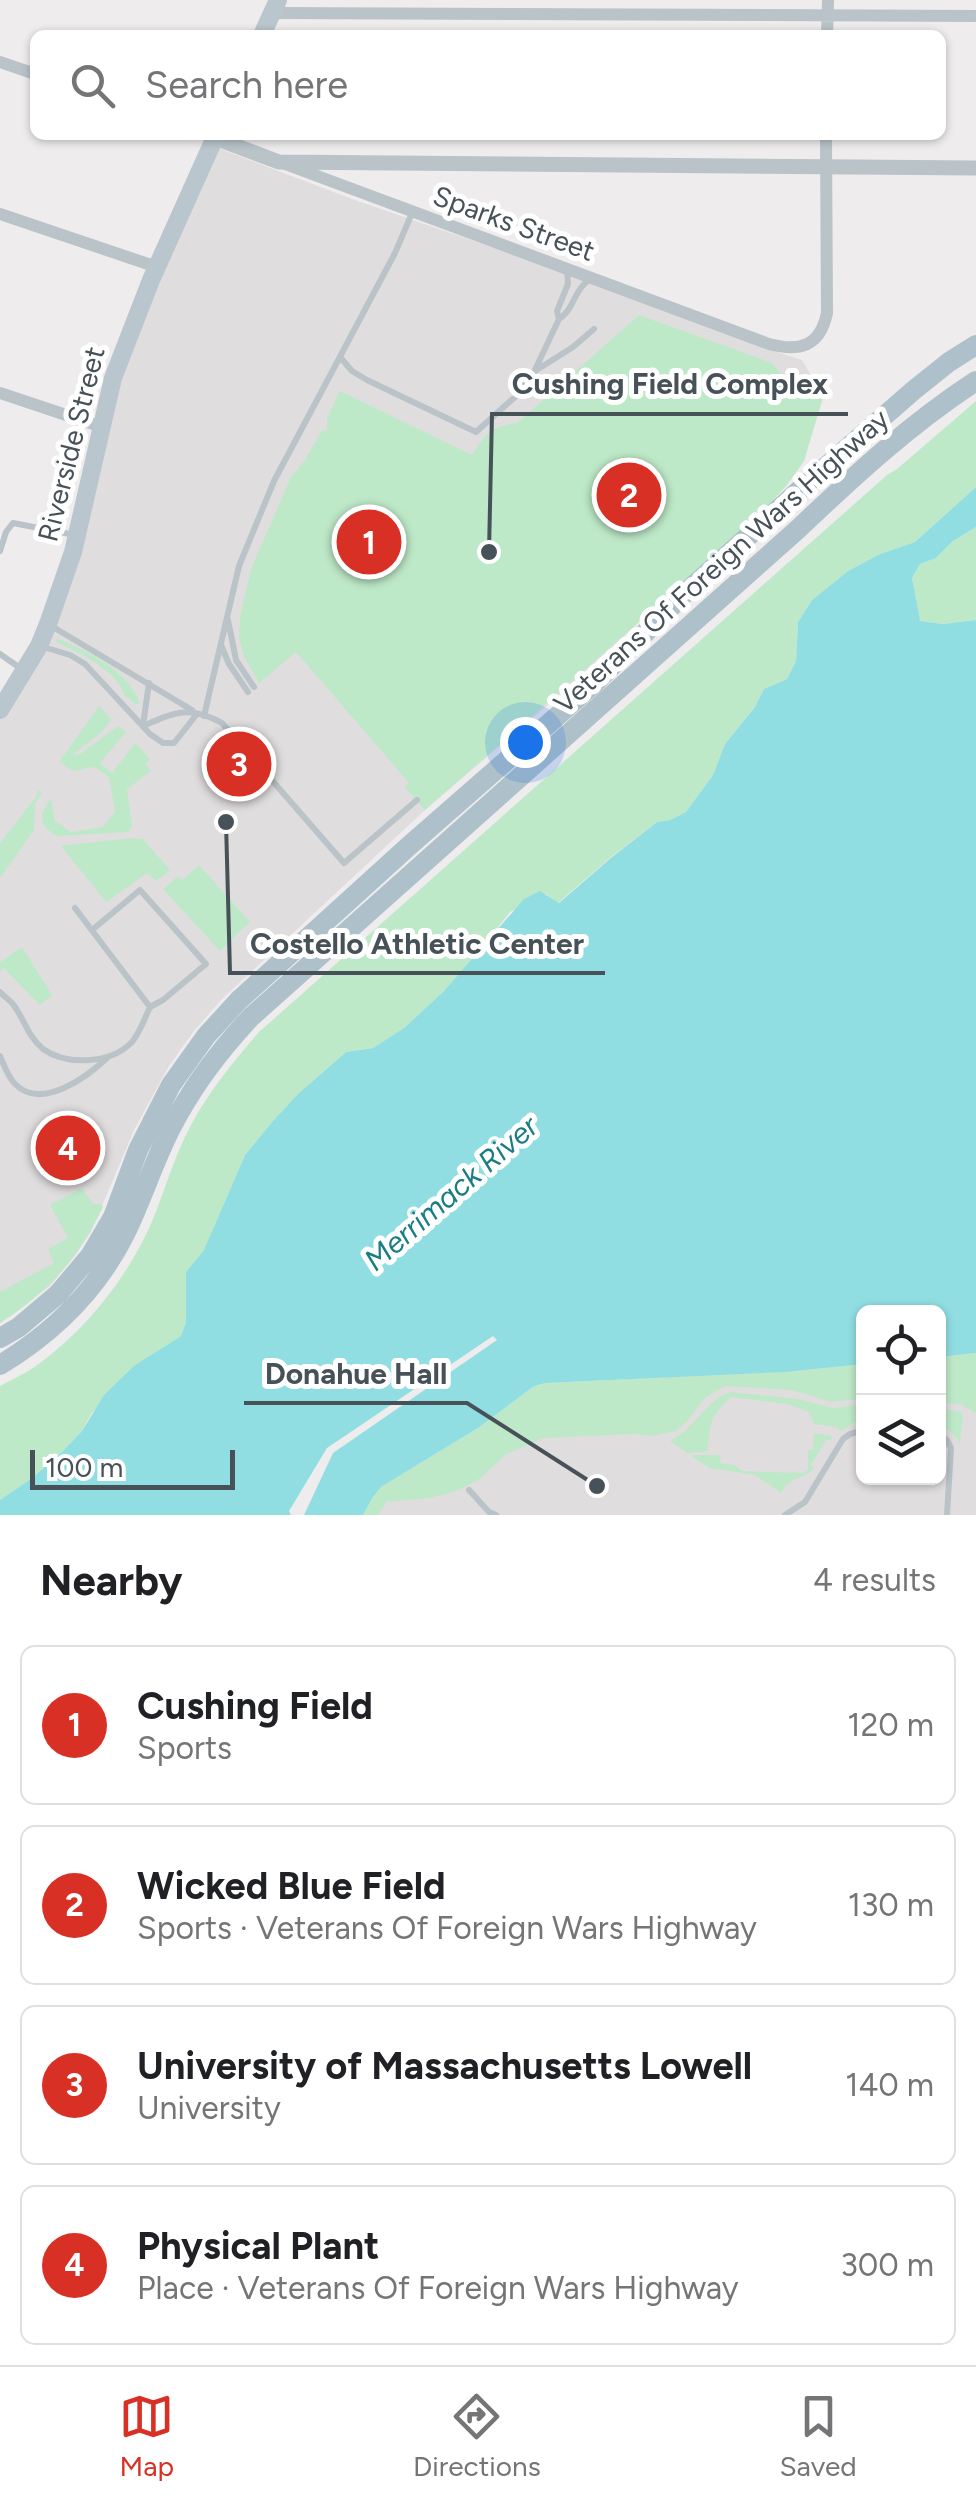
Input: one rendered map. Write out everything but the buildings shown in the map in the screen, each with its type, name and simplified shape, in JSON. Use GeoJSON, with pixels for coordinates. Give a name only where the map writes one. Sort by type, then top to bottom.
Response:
{"type":"FeatureCollection","features":[{"type":"Feature","properties":{"kind":"main road"},"geometry":{"type":"LineString","coordinates":[[264,30],[275,6]]}},
{"type":"Feature","properties":{"kind":"main road","name":"Riverside Street"},"geometry":{"type":"LineString","coordinates":[[0,710],[48,624],[76,536],[112,378],[211,140]]}},
{"type":"Feature","properties":{"kind":"main road","name":"Veterans Of Foreign Wars Highway"},"geometry":{"type":"LineString","coordinates":[[0,1338],[58,1294],[90,1256],[112,1218],[162,1101],[194,1052],[239,1000],[594,683],[683,595],[814,477],[914,390],[976,345]]}},
{"type":"Feature","properties":{"kind":"main road","name":"Veterans Of Foreign Wars Highway"},"geometry":{"type":"LineString","coordinates":[[0,1365],[60,1322],[97,1279],[126,1232],[179,1112],[210,1065],[251,1017],[798,530],[861,468],[976,382]]}},
{"type":"Feature","properties":{"kind":"street"},"geometry":{"type":"LineString","coordinates":[[827,30],[828,0]]}},
{"type":"Feature","properties":{"kind":"street"},"geometry":{"type":"LineString","coordinates":[[275,6],[976,16]]}},
{"type":"Feature","properties":{"kind":"street"},"geometry":{"type":"LineString","coordinates":[[0,62],[30,72]]}},
{"type":"Feature","properties":{"kind":"street","name":"Sparks Street"},"geometry":{"type":"LineString","coordinates":[[223,140],[786,349],[805,346],[817,337],[827,313],[826,168]]}},
{"type":"Feature","properties":{"kind":"street"},"geometry":{"type":"LineString","coordinates":[[826,140],[826,168]]}},
{"type":"Feature","properties":{"kind":"street"},"geometry":{"type":"LineString","coordinates":[[279,162],[976,168]]}},
{"type":"Feature","properties":{"kind":"street"},"geometry":{"type":"LineString","coordinates":[[0,214],[157,267]]}},
{"type":"Feature","properties":{"kind":"street"},"geometry":{"type":"LineString","coordinates":[[0,393],[102,427]]}},
{"type":"Feature","properties":{"kind":"lane"},"geometry":{"type":"LineString","coordinates":[[39,646],[84,664],[163,743],[174,743],[200,715],[239,566],[274,481],[413,212]]}},
{"type":"Feature","properties":{"kind":"lane"},"geometry":{"type":"LineString","coordinates":[[340,357],[367,380],[476,432],[516,396],[534,372],[558,319],[568,269]]}},
{"type":"Feature","properties":{"kind":"lane"},"geometry":{"type":"LineString","coordinates":[[558,319],[566,315],[578,289],[592,278]]}},
{"type":"Feature","properties":{"kind":"lane"},"geometry":{"type":"LineString","coordinates":[[534,372],[594,328]]}},
{"type":"Feature","properties":{"kind":"lane"},"geometry":{"type":"LineString","coordinates":[[0,551],[13,523],[76,536]]}},
{"type":"Feature","properties":{"kind":"lane"},"geometry":{"type":"LineString","coordinates":[[220,644],[228,664],[251,689],[236,660],[228,617]]}},
{"type":"Feature","properties":{"kind":"lane"},"geometry":{"type":"LineString","coordinates":[[48,624],[200,715]]}},
{"type":"Feature","properties":{"kind":"lane"},"geometry":{"type":"LineString","coordinates":[[0,654],[24,671]]}},
{"type":"Feature","properties":{"kind":"lane"},"geometry":{"type":"LineString","coordinates":[[142,726],[149,683]]}},
{"type":"Feature","properties":{"kind":"lane"},"geometry":{"type":"LineString","coordinates":[[142,726],[176,711],[222,723],[344,863],[416,800]]}},
{"type":"Feature","properties":{"kind":"lane"},"geometry":{"type":"LineString","coordinates":[[0,993],[14,1004],[22,1022],[45,1050],[85,1062],[122,1051],[136,1037],[150,1006],[206,964],[140,890],[92,930]]}},
{"type":"Feature","properties":{"kind":"lane"},"geometry":{"type":"LineString","coordinates":[[75,908],[150,1006]]}},
{"type":"Feature","properties":{"kind":"lane"},"geometry":{"type":"LineString","coordinates":[[0,1056],[14,1083],[39,1094],[88,1076],[112,1054]]}},
{"type":"Feature","properties":{"kind":"lane"},"geometry":{"type":"LineString","coordinates":[[785,1515],[804,1502],[843,1439],[856,1432]]}},
{"type":"Feature","properties":{"kind":"lane"},"geometry":{"type":"LineString","coordinates":[[946,1439],[951,1448],[946,1515]]}},
{"type":"Feature","properties":{"kind":"lane"},"geometry":{"type":"LineString","coordinates":[[469,1490],[496,1515]]}},
{"type":"Feature","properties":{"kind":"shaded area"},"geometry":{"type":"Polygon","coordinates":[[[218,148],[802,360],[823,397],[804,461],[786,486],[558,696],[425,810],[223,998],[169,1066],[134,1130],[91,1232],[74,1257],[50,1286],[0,1323],[0,719],[39,652],[112,391],[218,148]]]}},
{"type":"Feature","properties":{"kind":"shaded area"},"geometry":{"type":"Polygon","coordinates":[[[976,1353],[976,1515],[363,1515],[534,1386],[856,1364],[856,1485],[946,1485],[946,1356],[976,1353]]]}},
{"type":"Feature","properties":{"kind":"green space"},"geometry":{"type":"Polygon","coordinates":[[[639,315],[772,363],[790,386],[823,397],[804,461],[755,520],[425,810],[405,787],[409,783],[296,652],[259,683],[244,657],[239,637],[251,569],[291,477],[322,430],[327,431],[327,418],[340,391],[472,455],[490,432],[517,423],[639,315]]]}},
{"type":"Feature","properties":{"kind":"green space"},"geometry":{"type":"Polygon","coordinates":[[[976,401],[976,487],[915,542],[848,571],[812,600],[798,622],[796,661],[787,679],[764,689],[755,707],[725,744],[713,775],[686,812],[657,822],[558,903],[546,894],[510,912],[444,991],[404,1028],[373,1048],[346,1052],[298,1094],[245,1155],[204,1251],[186,1272],[186,1322],[181,1336],[135,1365],[63,1451],[0,1500],[0,1386],[57,1349],[117,1283],[150,1226],[198,1112],[259,1032],[887,475],[976,401]]]}},
{"type":"Feature","properties":{"kind":"green space"},"geometry":{"type":"Polygon","coordinates":[[[976,527],[976,620],[943,624],[919,621],[912,578],[920,564],[936,558],[953,541],[976,527]]]}},
{"type":"Feature","properties":{"kind":"green space"},"geometry":{"type":"Polygon","coordinates":[[[56,638],[117,672],[139,703],[136,705],[124,695],[106,670],[56,642],[56,638]]]}},
{"type":"Feature","properties":{"kind":"green space"},"geometry":{"type":"Polygon","coordinates":[[[99,706],[111,719],[103,731],[72,755],[80,754],[118,726],[126,732],[100,763],[112,773],[135,743],[150,759],[145,764],[151,771],[127,789],[132,826],[128,832],[57,836],[42,820],[51,799],[55,821],[71,832],[103,827],[115,811],[109,777],[94,767],[73,771],[59,762],[99,706]]]}},
{"type":"Feature","properties":{"kind":"green space"},"geometry":{"type":"Polygon","coordinates":[[[38,790],[42,793],[35,804],[34,830],[0,878],[0,843],[38,790]]]}},
{"type":"Feature","properties":{"kind":"green space"},"geometry":{"type":"Polygon","coordinates":[[[143,839],[170,870],[156,881],[147,873],[106,902],[61,846],[143,839]]]}},
{"type":"Feature","properties":{"kind":"green space"},"geometry":{"type":"Polygon","coordinates":[[[199,865],[250,922],[220,951],[163,889],[178,876],[182,880],[199,865]]]}},
{"type":"Feature","properties":{"kind":"green space"},"geometry":{"type":"Polygon","coordinates":[[[22,947],[52,995],[40,1005],[4,968],[0,972],[0,962],[22,947]]]}},
{"type":"Feature","properties":{"kind":"green space"},"geometry":{"type":"Polygon","coordinates":[[[82,1188],[93,1204],[103,1207],[83,1242],[48,1286],[0,1323],[0,1292],[54,1263],[48,1249],[68,1238],[50,1205],[82,1188]]]}},
{"type":"Feature","properties":{"kind":"green space"},"geometry":{"type":"Polygon","coordinates":[[[976,1353],[976,1413],[960,1404],[946,1403],[946,1356],[976,1353]]]}},
{"type":"Feature","properties":{"kind":"green space"},"geometry":{"type":"Polygon","coordinates":[[[856,1365],[856,1400],[831,1402],[792,1390],[725,1386],[706,1397],[676,1431],[652,1436],[543,1438],[505,1455],[478,1480],[454,1492],[386,1502],[378,1515],[363,1515],[381,1487],[478,1428],[534,1386],[856,1365]]]}},
{"type":"Feature","properties":{"kind":"green space"},"geometry":{"type":"Polygon","coordinates":[[[731,1392],[798,1399],[833,1408],[856,1405],[856,1422],[841,1431],[814,1424],[809,1412],[787,1404],[731,1397],[712,1421],[708,1451],[688,1453],[671,1442],[731,1392]]]}},
{"type":"Feature","properties":{"kind":"green space"},"geometry":{"type":"Polygon","coordinates":[[[946,1410],[963,1414],[960,1443],[948,1430],[946,1410]]]}},
{"type":"Feature","properties":{"kind":"green space"},"geometry":{"type":"Polygon","coordinates":[[[814,1433],[832,1436],[831,1440],[826,1440],[811,1465],[814,1468],[789,1483],[781,1493],[755,1475],[710,1468],[692,1457],[721,1455],[720,1463],[742,1471],[804,1473],[808,1470],[808,1450],[813,1449],[814,1433]]]}},
{"type":"Feature","properties":{"kind":"water","name":"Merrimack River"},"geometry":{"type":"Polygon","coordinates":[[[976,487],[976,527],[953,541],[936,558],[920,564],[912,578],[920,621],[943,624],[976,620],[976,1353],[946,1356],[946,1305],[856,1305],[856,1365],[534,1386],[478,1428],[381,1487],[363,1515],[304,1515],[333,1453],[497,1340],[493,1336],[327,1448],[289,1511],[291,1515],[0,1515],[0,1500],[63,1451],[82,1431],[104,1395],[135,1365],[181,1336],[186,1322],[186,1272],[204,1250],[245,1155],[298,1094],[346,1052],[373,1048],[404,1028],[444,991],[524,899],[540,891],[559,903],[657,822],[686,812],[713,775],[725,744],[755,707],[764,689],[787,679],[796,661],[798,622],[812,600],[848,571],[915,542],[976,487]]]}},
{"type":"Feature","properties":{"kind":"place","name":"Wicked Blue Field"},"geometry":{"type":"Point","coordinates":[629,495]}},
{"type":"Feature","properties":{"kind":"place","name":"Cushing Field"},"geometry":{"type":"Point","coordinates":[369,542]}},
{"type":"Feature","properties":{"kind":"place","name":"Cushing Field Complex"},"geometry":{"type":"Point","coordinates":[489,552]}},
{"type":"Feature","properties":{"kind":"place","name":"University of Massachusetts Lowell"},"geometry":{"type":"Point","coordinates":[239,764]}},
{"type":"Feature","properties":{"kind":"place","name":"Costello Athletic Center"},"geometry":{"type":"Point","coordinates":[226,822]}},
{"type":"Feature","properties":{"kind":"place","name":"Physical Plant"},"geometry":{"type":"Point","coordinates":[68,1148]}},
{"type":"Feature","properties":{"kind":"place","name":"Donahue Hall"},"geometry":{"type":"Point","coordinates":[597,1486]}}]}
